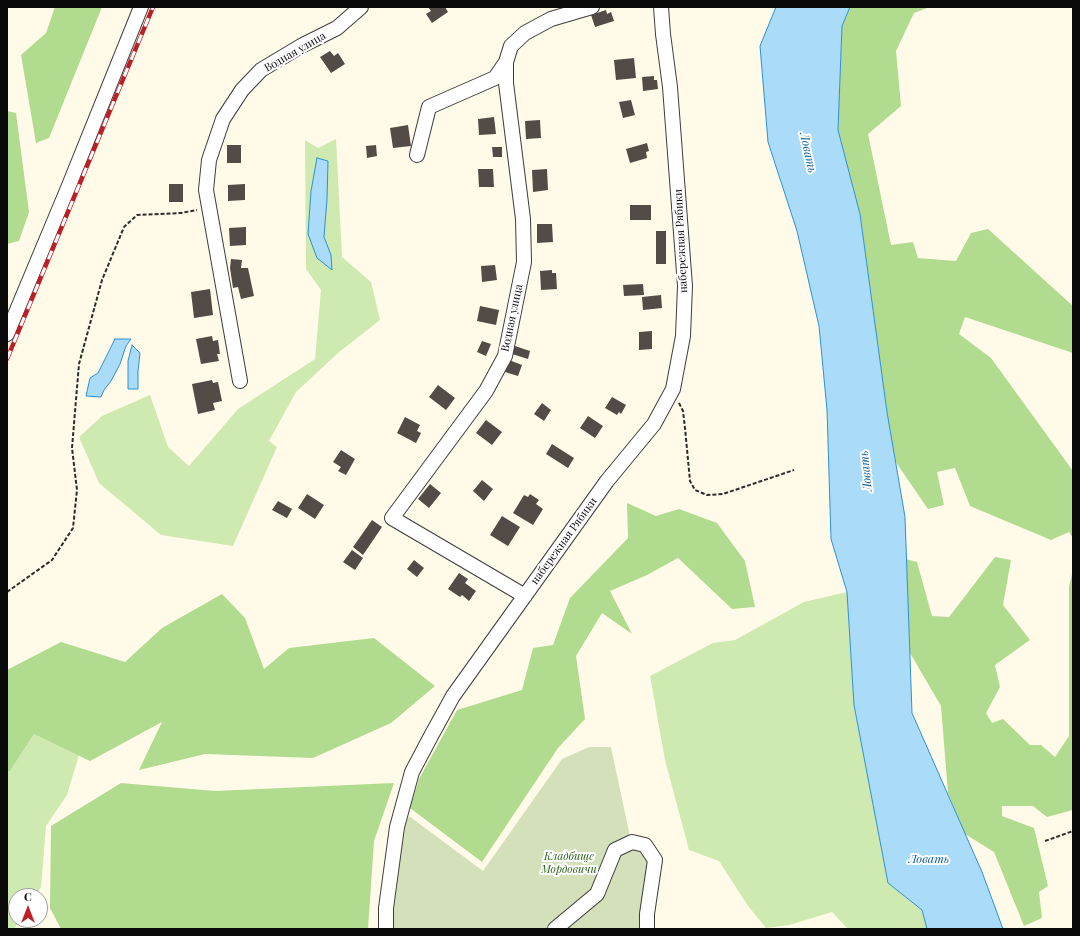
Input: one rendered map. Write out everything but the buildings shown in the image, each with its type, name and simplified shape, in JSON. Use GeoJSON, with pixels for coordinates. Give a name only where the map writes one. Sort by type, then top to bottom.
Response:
{"type":"FeatureCollection","features":[{"type":"Feature","properties":{"kind":"street"},"geometry":{"type":"LineString","coordinates":[[7,334],[141,7]]}},
{"type":"Feature","properties":{"kind":"street","name":"Водная улица"},"geometry":{"type":"LineString","coordinates":[[240,381],[206,190],[208,160],[223,119],[242,90],[262,70],[301,46],[337,28],[361,7]]}},
{"type":"Feature","properties":{"kind":"street","name":"Водная улица"},"geometry":{"type":"LineString","coordinates":[[525,596],[392,518],[486,391],[505,356],[524,262],[523,219],[506,83],[506,62],[511,46],[525,33],[551,19],[592,7]]}},
{"type":"Feature","properties":{"kind":"street","name":"набережная Рябики"},"geometry":{"type":"LineString","coordinates":[[386,929],[386,908],[397,827],[412,772],[431,736],[453,696],[607,481],[654,424],[673,389],[682,336],[685,286],[670,87],[661,7]]}},
{"type":"Feature","properties":{"kind":"street"},"geometry":{"type":"LineString","coordinates":[[416,154],[429,107],[495,78],[506,62]]}},
{"type":"Feature","properties":{"kind":"street"},"geometry":{"type":"LineString","coordinates":[[555,929],[597,894],[615,850],[632,842],[645,845],[655,860],[647,914],[647,929]]}},
{"type":"Feature","properties":{"kind":"path"},"geometry":{"type":"LineString","coordinates":[[7,592],[52,560],[74,528],[77,490],[72,448],[79,364],[102,280],[124,227],[137,215],[181,213],[209,207]]}},
{"type":"Feature","properties":{"kind":"path"},"geometry":{"type":"LineString","coordinates":[[673,389],[682,411],[690,481],[695,490],[707,495],[722,494],[794,470]]}},
{"type":"Feature","properties":{"kind":"path"},"geometry":{"type":"LineString","coordinates":[[1045,841],[1073,831]]}},
{"type":"Feature","properties":{"kind":"green space"},"geometry":{"type":"Polygon","coordinates":[[[55,7],[102,7],[49,138],[36,143],[21,55],[46,33],[55,7]]]}},
{"type":"Feature","properties":{"kind":"green space"},"geometry":{"type":"Polygon","coordinates":[[[850,7],[930,7],[914,13],[896,51],[901,106],[868,134],[891,245],[913,242],[918,258],[956,261],[971,233],[988,229],[1073,306],[1073,353],[965,317],[959,334],[991,358],[1073,471],[1073,538],[1069,532],[1051,540],[970,506],[955,468],[937,472],[944,505],[928,509],[895,461],[860,214],[838,130],[842,26],[850,7]]]}},
{"type":"Feature","properties":{"kind":"green space"},"geometry":{"type":"Polygon","coordinates":[[[7,111],[16,113],[29,212],[19,241],[7,244],[7,111]]]}},
{"type":"Feature","properties":{"kind":"green space"},"geometry":{"type":"Polygon","coordinates":[[[336,139],[342,257],[371,282],[380,320],[338,353],[296,392],[269,441],[277,447],[233,546],[161,535],[99,483],[79,437],[102,416],[150,395],[168,447],[189,466],[238,409],[315,359],[321,290],[306,269],[305,140],[318,148],[336,139]]]}},
{"type":"Feature","properties":{"kind":"green space"},"geometry":{"type":"Polygon","coordinates":[[[627,503],[656,516],[679,509],[717,523],[745,561],[755,607],[732,609],[678,558],[647,575],[610,591],[632,634],[602,613],[576,656],[585,719],[558,748],[482,862],[410,808],[419,779],[457,710],[522,690],[533,648],[553,645],[570,598],[628,538],[627,503]]]}},
{"type":"Feature","properties":{"kind":"green space"},"geometry":{"type":"Polygon","coordinates":[[[995,557],[1011,560],[1003,605],[1030,640],[995,665],[1000,687],[986,713],[992,723],[1003,719],[1030,745],[1041,745],[1055,757],[1069,736],[1069,587],[1073,570],[1073,810],[1047,817],[1033,806],[1002,806],[1002,816],[1034,828],[1048,886],[1039,892],[1042,918],[1024,926],[994,852],[965,834],[948,793],[941,706],[910,653],[906,559],[917,562],[932,616],[949,617],[995,557]]]}},
{"type":"Feature","properties":{"kind":"green space"},"geometry":{"type":"Polygon","coordinates":[[[847,592],[854,705],[888,883],[922,910],[927,929],[848,929],[832,912],[789,925],[766,928],[748,906],[719,861],[689,850],[665,760],[650,676],[713,643],[735,640],[804,602],[847,592]]]}},
{"type":"Feature","properties":{"kind":"green space"},"geometry":{"type":"Polygon","coordinates":[[[222,594],[245,618],[264,669],[289,648],[374,638],[435,686],[391,723],[313,758],[205,754],[139,770],[162,722],[90,761],[34,734],[10,771],[7,771],[7,670],[61,642],[125,662],[162,628],[222,594]]]}},
{"type":"Feature","properties":{"kind":"green space"},"geometry":{"type":"Polygon","coordinates":[[[34,734],[79,755],[67,795],[46,826],[41,887],[8,888],[8,928],[15,928],[14,929],[7,929],[7,771],[10,771],[34,734]]]}},
{"type":"Feature","properties":{"kind":"green space","name":"Кладбище Мордовичи"},"geometry":{"type":"Polygon","coordinates":[[[589,747],[611,747],[632,846],[642,848],[651,861],[643,929],[391,929],[402,832],[409,816],[483,871],[562,759],[589,747]]]}},
{"type":"Feature","properties":{"kind":"green space"},"geometry":{"type":"Polygon","coordinates":[[[121,783],[215,791],[394,783],[374,841],[368,929],[61,929],[50,908],[51,826],[121,783]]]}},
{"type":"Feature","properties":{"kind":"water","name":"Ловать"},"geometry":{"type":"Polygon","coordinates":[[[776,7],[850,7],[842,26],[838,130],[860,214],[887,412],[905,517],[912,713],[982,872],[1003,929],[927,929],[922,910],[888,883],[854,705],[847,592],[831,539],[827,410],[819,326],[797,231],[768,142],[760,46],[776,7]]]}},
{"type":"Feature","properties":{"kind":"water"},"geometry":{"type":"Polygon","coordinates":[[[317,158],[328,161],[324,237],[331,255],[332,270],[317,258],[308,234],[311,191],[317,158]]]}},
{"type":"Feature","properties":{"kind":"water"},"geometry":{"type":"Polygon","coordinates":[[[115,339],[131,339],[126,346],[120,364],[101,397],[86,396],[90,378],[98,373],[115,339]]]}},
{"type":"Feature","properties":{"kind":"water"},"geometry":{"type":"Polygon","coordinates":[[[132,345],[140,353],[138,389],[128,389],[128,361],[132,345]]]}},
{"type":"Feature","properties":{"kind":"railway"},"geometry":{"type":"LineString","coordinates":[[7,359],[153,7]]}}]}
